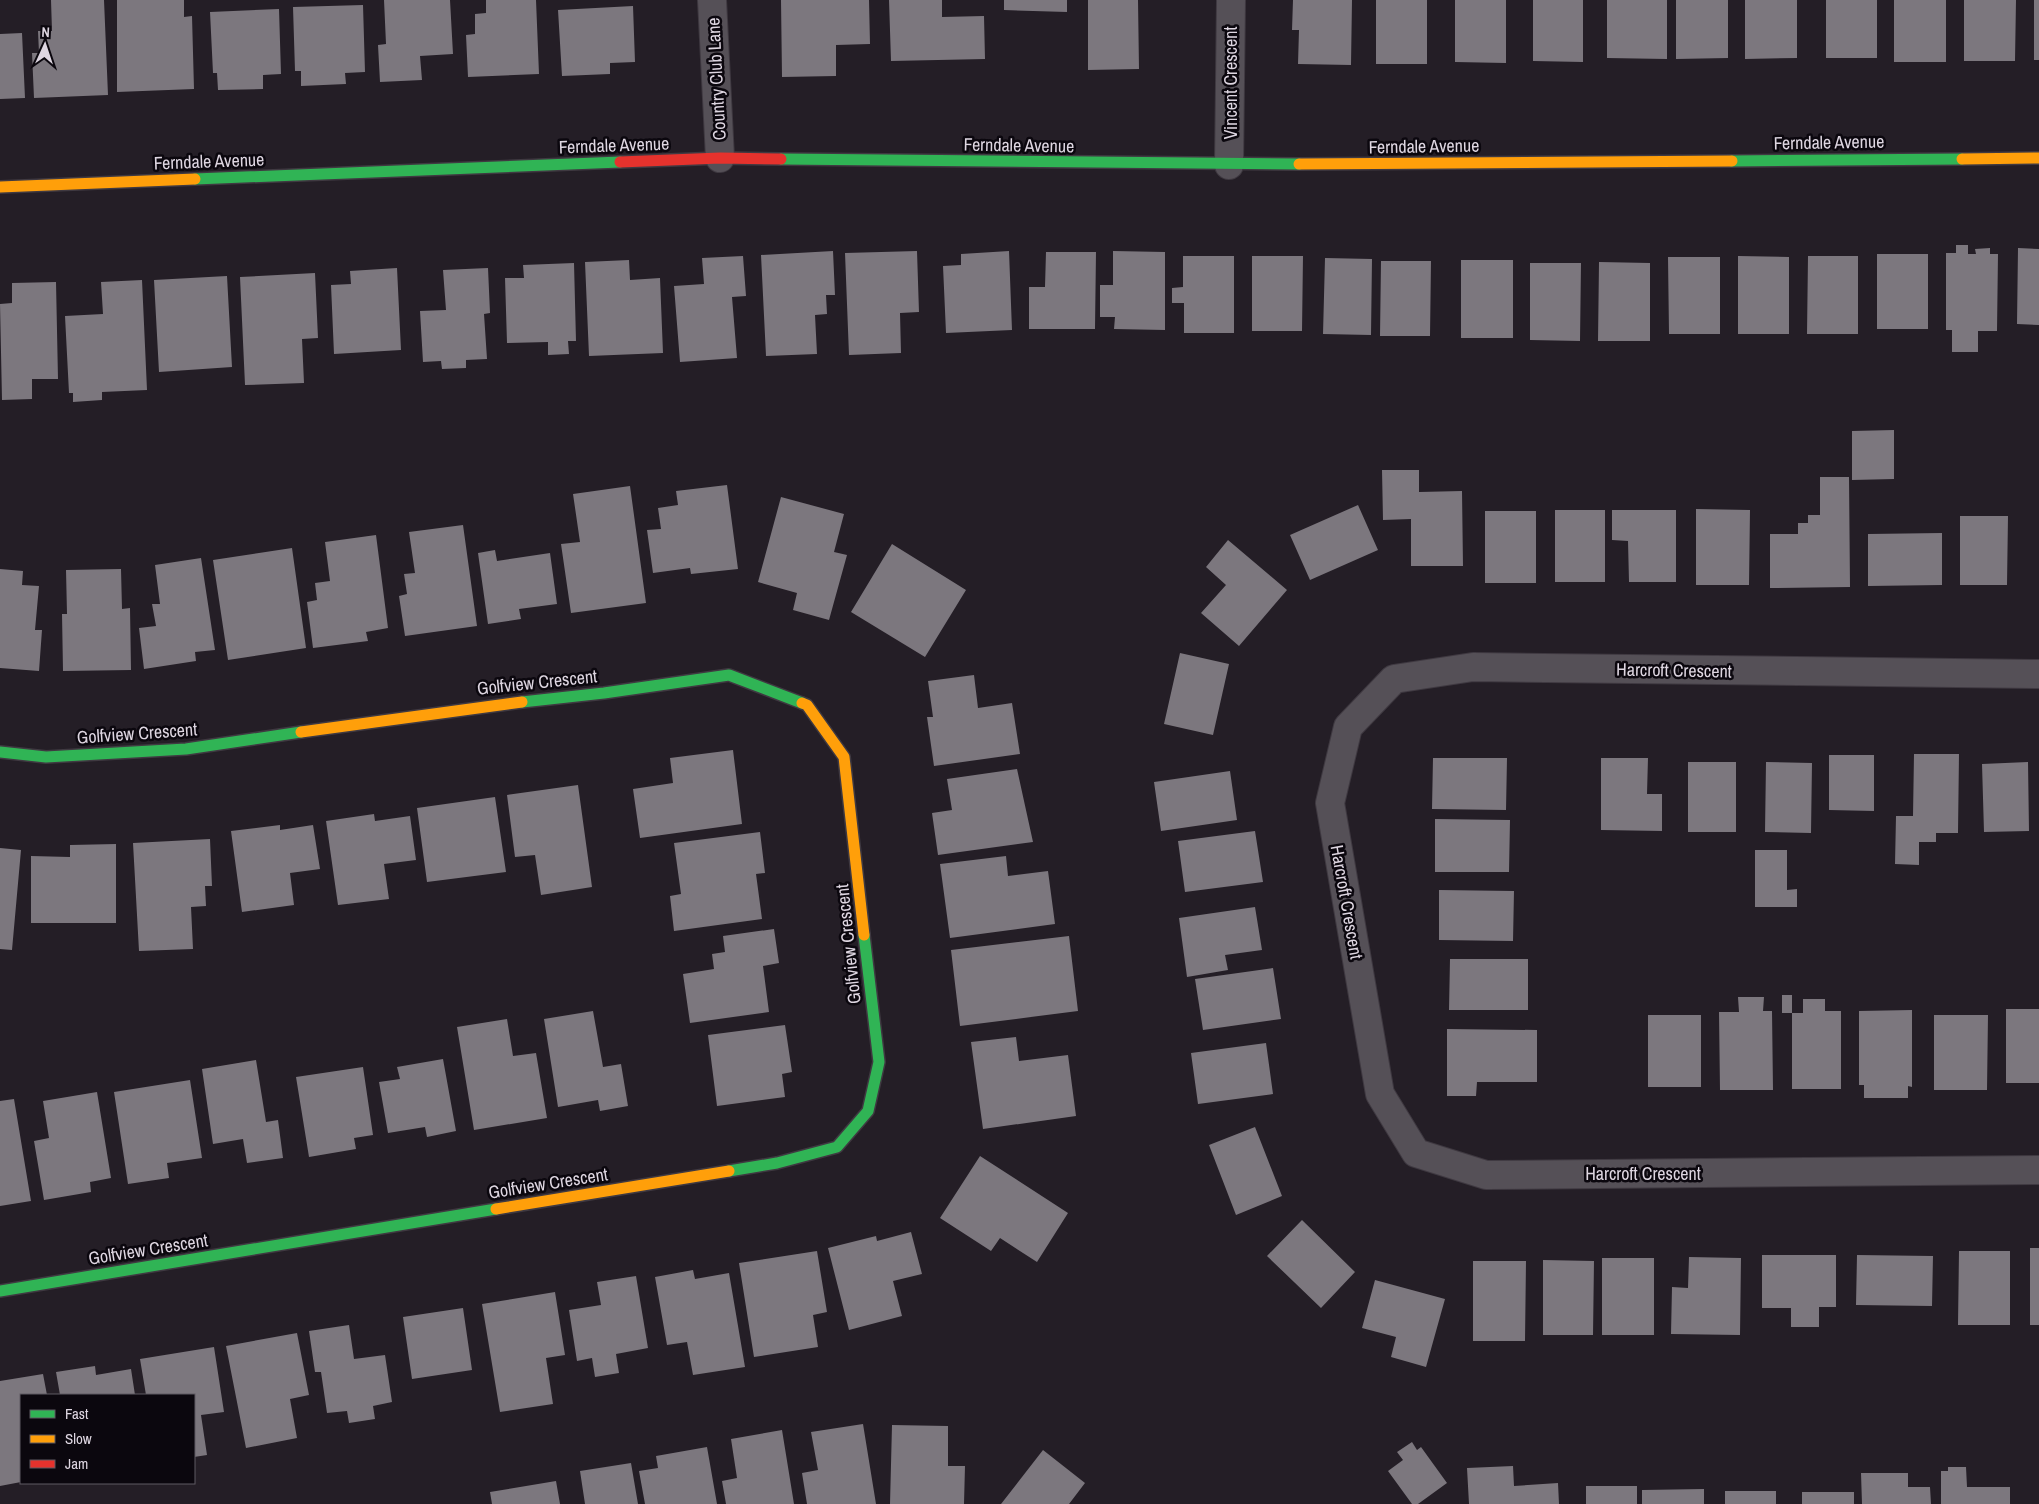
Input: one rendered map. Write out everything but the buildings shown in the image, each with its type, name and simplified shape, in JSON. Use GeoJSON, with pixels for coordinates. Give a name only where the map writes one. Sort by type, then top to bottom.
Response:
{"type":"FeatureCollection","features":[{"type":"Feature","properties":{"kind":"street","name":"Country Club Lane"},"geometry":{"type":"LineString","coordinates":[[712,0],[720,158]]}},
{"type":"Feature","properties":{"kind":"street","name":"Vincent Crescent"},"geometry":{"type":"LineString","coordinates":[[1230,165],[1231,0]]}},
{"type":"Feature","properties":{"kind":"street","name":"Ferndale Avenue"},"geometry":{"type":"LineString","coordinates":[[0,187],[720,158],[1230,165],[2039,158]]}},
{"type":"Feature","properties":{"kind":"street","name":"Harcroft Crescent"},"geometry":{"type":"LineString","coordinates":[[2039,674],[1473,667],[1394,679],[1348,727],[1330,803],[1380,1094],[1416,1153],[1486,1174],[2039,1170]]}},
{"type":"Feature","properties":{"kind":"street","name":"Golfview Crescent"},"geometry":{"type":"LineString","coordinates":[[0,752],[46,757],[186,749],[465,708],[604,693],[729,675],[807,705],[844,757],[879,1062],[868,1111],[836,1148],[777,1163],[0,1291]]}},
{"type":"Feature","properties":{"kind":"traffic: fast"},"geometry":{"type":"LineString","coordinates":[[781,159],[1299,164]]}},
{"type":"Feature","properties":{"kind":"traffic: fast"},"geometry":{"type":"LineString","coordinates":[[1732,161],[1962,159]]}},
{"type":"Feature","properties":{"kind":"traffic: fast"},"geometry":{"type":"LineString","coordinates":[[195,179],[620,162]]}},
{"type":"Feature","properties":{"kind":"traffic: fast"},"geometry":{"type":"LineString","coordinates":[[522,702],[604,693],[729,675],[802,703]]}},
{"type":"Feature","properties":{"kind":"traffic: fast"},"geometry":{"type":"LineString","coordinates":[[0,752],[46,757],[186,749],[301,732]]}},
{"type":"Feature","properties":{"kind":"traffic: fast"},"geometry":{"type":"LineString","coordinates":[[729,1171],[777,1163],[837,1147],[868,1111],[879,1062],[864,935]]}},
{"type":"Feature","properties":{"kind":"traffic: fast"},"geometry":{"type":"LineString","coordinates":[[0,1291],[496,1209]]}},
{"type":"Feature","properties":{"kind":"traffic: slow"},"geometry":{"type":"LineString","coordinates":[[1962,159],[2039,158]]}},
{"type":"Feature","properties":{"kind":"traffic: slow"},"geometry":{"type":"LineString","coordinates":[[1299,164],[1732,161]]}},
{"type":"Feature","properties":{"kind":"traffic: slow"},"geometry":{"type":"LineString","coordinates":[[0,187],[195,179]]}},
{"type":"Feature","properties":{"kind":"traffic: slow"},"geometry":{"type":"LineString","coordinates":[[301,732],[522,702]]}},
{"type":"Feature","properties":{"kind":"traffic: slow"},"geometry":{"type":"LineString","coordinates":[[802,703],[807,705],[844,757],[864,935]]}},
{"type":"Feature","properties":{"kind":"traffic: slow"},"geometry":{"type":"LineString","coordinates":[[496,1209],[729,1171]]}},
{"type":"Feature","properties":{"kind":"traffic: jam"},"geometry":{"type":"LineString","coordinates":[[620,162],[720,158],[781,159]]}}]}
